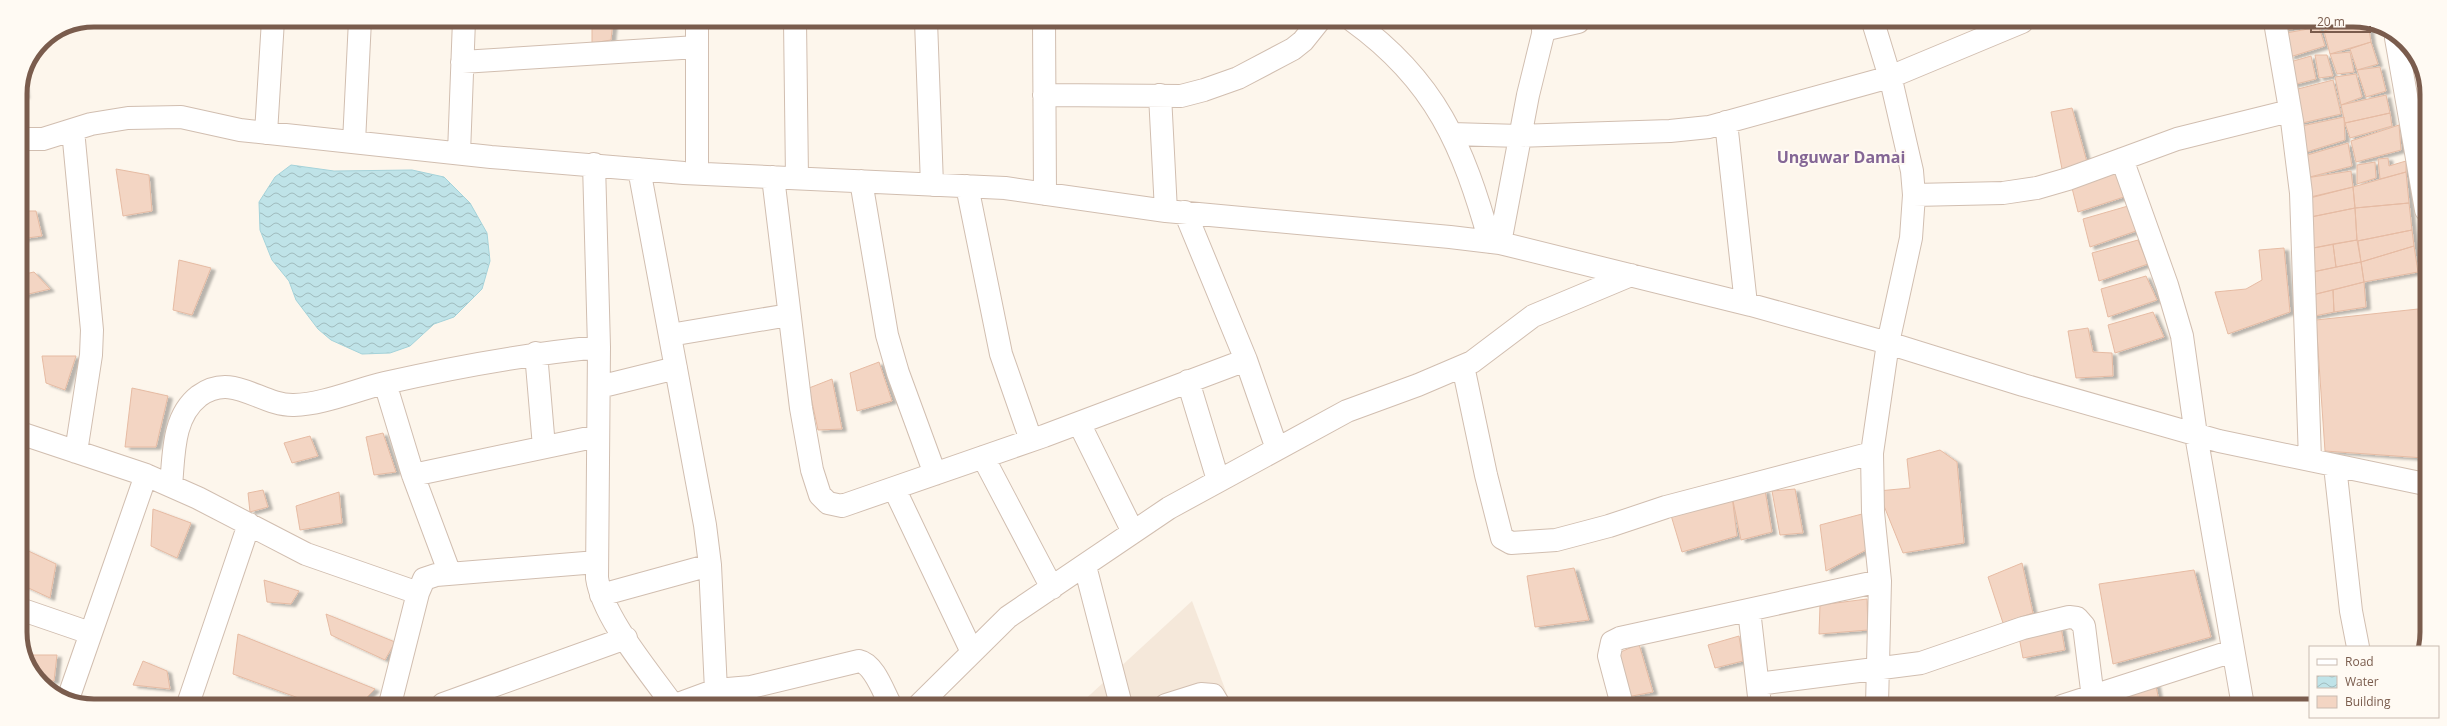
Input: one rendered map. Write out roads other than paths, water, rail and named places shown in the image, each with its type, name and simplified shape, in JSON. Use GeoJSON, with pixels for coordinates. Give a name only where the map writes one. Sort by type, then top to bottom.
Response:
{"type":"FeatureCollection","features":[{"type":"Feature","properties":{"kind":"street"},"geometry":{"type":"LineString","coordinates":[[266,133],[272,27]]}},
{"type":"Feature","properties":{"kind":"street"},"geometry":{"type":"LineString","coordinates":[[354,142],[360,27]]}},
{"type":"Feature","properties":{"kind":"street"},"geometry":{"type":"LineString","coordinates":[[459,153],[464,27]]}},
{"type":"Feature","properties":{"kind":"street"},"geometry":{"type":"LineString","coordinates":[[697,27],[697,173]]}},
{"type":"Feature","properties":{"kind":"street"},"geometry":{"type":"LineString","coordinates":[[795,27],[797,178]]}},
{"type":"Feature","properties":{"kind":"street"},"geometry":{"type":"LineString","coordinates":[[926,27],[932,185]]}},
{"type":"Feature","properties":{"kind":"street"},"geometry":{"type":"LineString","coordinates":[[1044,27],[1045,194]]}},
{"type":"Feature","properties":{"kind":"street"},"geometry":{"type":"LineString","coordinates":[[1044,95],[1181,96],[1238,78],[1293,49],[1303,41],[1314,27]]}},
{"type":"Feature","properties":{"kind":"street"},"geometry":{"type":"LineString","coordinates":[[1361,27],[1382,42],[1428,92],[1452,134],[1475,187],[1495,243]]}},
{"type":"Feature","properties":{"kind":"street"},"geometry":{"type":"LineString","coordinates":[[1495,243],[1545,27]]}},
{"type":"Feature","properties":{"kind":"street"},"geometry":{"type":"LineString","coordinates":[[1875,27],[1890,77],[1912,171],[1914,195],[1911,238],[1888,343],[1872,453],[1873,512],[1880,581],[1877,699]]}},
{"type":"Feature","properties":{"kind":"street"},"geometry":{"type":"LineString","coordinates":[[1452,134],[1520,136],[1670,131],[1709,127],[1890,77],[2010,27]]}},
{"type":"Feature","properties":{"kind":"street"},"geometry":{"type":"LineString","coordinates":[[2276,27],[2290,111],[2301,193],[2310,460]]}},
{"type":"Feature","properties":{"kind":"street"},"geometry":{"type":"LineString","coordinates":[[2397,44],[2420,176]]}},
{"type":"Feature","properties":{"kind":"street"},"geometry":{"type":"LineString","coordinates":[[462,62],[697,47]]}},
{"type":"Feature","properties":{"kind":"street"},"geometry":{"type":"LineString","coordinates":[[1160,96],[1175,211],[1246,360],[1277,448]]}},
{"type":"Feature","properties":{"kind":"street"},"geometry":{"type":"LineString","coordinates":[[1914,195],[2003,193],[2037,188],[2177,139],[2290,111]]}},
{"type":"Feature","properties":{"kind":"street"},"geometry":{"type":"LineString","coordinates":[[27,139],[43,139],[91,124],[128,118],[181,118],[240,130],[459,153],[697,173],[967,186],[1045,194],[1175,211],[1495,243],[1746,304],[1888,343],[2023,385],[2196,435],[2420,483]]}},
{"type":"Feature","properties":{"kind":"street"},"geometry":{"type":"LineString","coordinates":[[1726,122],[1746,304]]}},
{"type":"Feature","properties":{"kind":"street"},"geometry":{"type":"LineString","coordinates":[[73,130],[92,330],[90,355],[76,452]]}},
{"type":"Feature","properties":{"kind":"street"},"geometry":{"type":"LineString","coordinates":[[2122,159],[2167,285],[2182,336],[2196,435],[2242,699]]}},
{"type":"Feature","properties":{"kind":"street"},"geometry":{"type":"LineString","coordinates":[[594,164],[599,347],[597,578],[607,611],[669,699]]}},
{"type":"Feature","properties":{"kind":"street"},"geometry":{"type":"LineString","coordinates":[[639,169],[705,525],[710,565],[716,690]]}},
{"type":"Feature","properties":{"kind":"street"},"geometry":{"type":"LineString","coordinates":[[773,177],[801,408],[812,470],[820,495],[828,503],[842,506],[1079,423],[1246,360]]}},
{"type":"Feature","properties":{"kind":"street"},"geometry":{"type":"LineString","coordinates":[[861,181],[887,335],[898,373],[934,474]]}},
{"type":"Feature","properties":{"kind":"street"},"geometry":{"type":"LineString","coordinates":[[967,186],[1001,354],[1031,440]]}},
{"type":"Feature","properties":{"kind":"street"},"geometry":{"type":"LineString","coordinates":[[925,699],[1008,617],[1169,508],[1347,411],[1472,362],[1533,316],[1631,275]]}},
{"type":"Feature","properties":{"kind":"street"},"geometry":{"type":"LineString","coordinates":[[670,335],[790,315]]}},
{"type":"Feature","properties":{"kind":"street"},"geometry":{"type":"LineString","coordinates":[[171,486],[176,436],[180,422],[187,408],[198,396],[211,389],[225,386],[292,405],[319,402],[385,383],[536,353],[599,347]]}},
{"type":"Feature","properties":{"kind":"street"},"geometry":{"type":"LineString","coordinates":[[536,353],[544,447]]}},
{"type":"Feature","properties":{"kind":"street"},"geometry":{"type":"LineString","coordinates":[[1463,366],[1486,475],[1502,538],[1511,543],[1556,540],[1609,526],[1666,507],[1872,453]]}},
{"type":"Feature","properties":{"kind":"street"},"geometry":{"type":"LineString","coordinates":[[599,386],[676,368]]}},
{"type":"Feature","properties":{"kind":"street"},"geometry":{"type":"LineString","coordinates":[[1188,381],[1218,480]]}},
{"type":"Feature","properties":{"kind":"street"},"geometry":{"type":"LineString","coordinates":[[385,383],[413,475],[450,574]]}},
{"type":"Feature","properties":{"kind":"street"},"geometry":{"type":"LineString","coordinates":[[1079,423],[1134,532]]}},
{"type":"Feature","properties":{"kind":"street"},"geometry":{"type":"LineString","coordinates":[[27,435],[146,475],[249,524],[306,554],[418,593]]}},
{"type":"Feature","properties":{"kind":"street"},"geometry":{"type":"LineString","coordinates":[[413,475],[598,436]]}},
{"type":"Feature","properties":{"kind":"street"},"geometry":{"type":"LineString","coordinates":[[983,457],[1052,588]]}},
{"type":"Feature","properties":{"kind":"street"},"geometry":{"type":"LineString","coordinates":[[2335,466],[2350,611],[2358,646]]}},
{"type":"Feature","properties":{"kind":"street"},"geometry":{"type":"LineString","coordinates":[[70,694],[146,475]]}},
{"type":"Feature","properties":{"kind":"street"},"geometry":{"type":"LineString","coordinates":[[894,488],[972,652]]}},
{"type":"Feature","properties":{"kind":"street"},"geometry":{"type":"LineString","coordinates":[[190,699],[249,524]]}},
{"type":"Feature","properties":{"kind":"street"},"geometry":{"type":"LineString","coordinates":[[391,699],[418,593],[424,579],[450,574],[597,562]]}},
{"type":"Feature","properties":{"kind":"street"},"geometry":{"type":"LineString","coordinates":[[601,595],[710,565]]}},
{"type":"Feature","properties":{"kind":"street"},"geometry":{"type":"LineString","coordinates":[[1085,566],[1119,699]]}},
{"type":"Feature","properties":{"kind":"street"},"geometry":{"type":"LineString","coordinates":[[1620,699],[1609,656],[1612,642],[1620,638],[1880,581]]}},
{"type":"Feature","properties":{"kind":"street"},"geometry":{"type":"LineString","coordinates":[[1749,610],[1759,699]]}},
{"type":"Feature","properties":{"kind":"street"},"geometry":{"type":"LineString","coordinates":[[27,611],[90,633]]}},
{"type":"Feature","properties":{"kind":"street"},"geometry":{"type":"LineString","coordinates":[[1758,684],[1878,670],[1921,663],[2023,628],[2069,616],[2077,618],[2084,626],[2093,699]]}},
{"type":"Feature","properties":{"kind":"street"},"geometry":{"type":"LineString","coordinates":[[456,699],[626,638]]}},
{"type":"Feature","properties":{"kind":"street"},"geometry":{"type":"LineString","coordinates":[[2099,699],[2233,651]]}},
{"type":"Feature","properties":{"kind":"street"},"geometry":{"type":"LineString","coordinates":[[692,699],[716,690],[751,687],[859,662],[865,662],[871,668],[887,699]]}},
{"type":"Feature","properties":{"kind":"street"},"geometry":{"type":"LineString","coordinates":[[1185,699],[1201,694],[1213,695],[1215,699]]}},
{"type":"Feature","properties":{"kind":"water"},"geometry":{"type":"Polygon","coordinates":[[[291,165],[334,171],[412,170],[444,177],[470,203],[487,233],[490,261],[482,289],[454,317],[434,324],[410,346],[390,353],[362,354],[331,340],[318,329],[296,300],[289,281],[272,260],[260,230],[259,202],[275,177],[291,165]]]}},
{"type":"Feature","properties":{"kind":"district","name":"Unguwar Damai"},"geometry":{"type":"Point","coordinates":[1841,157]}}]}
